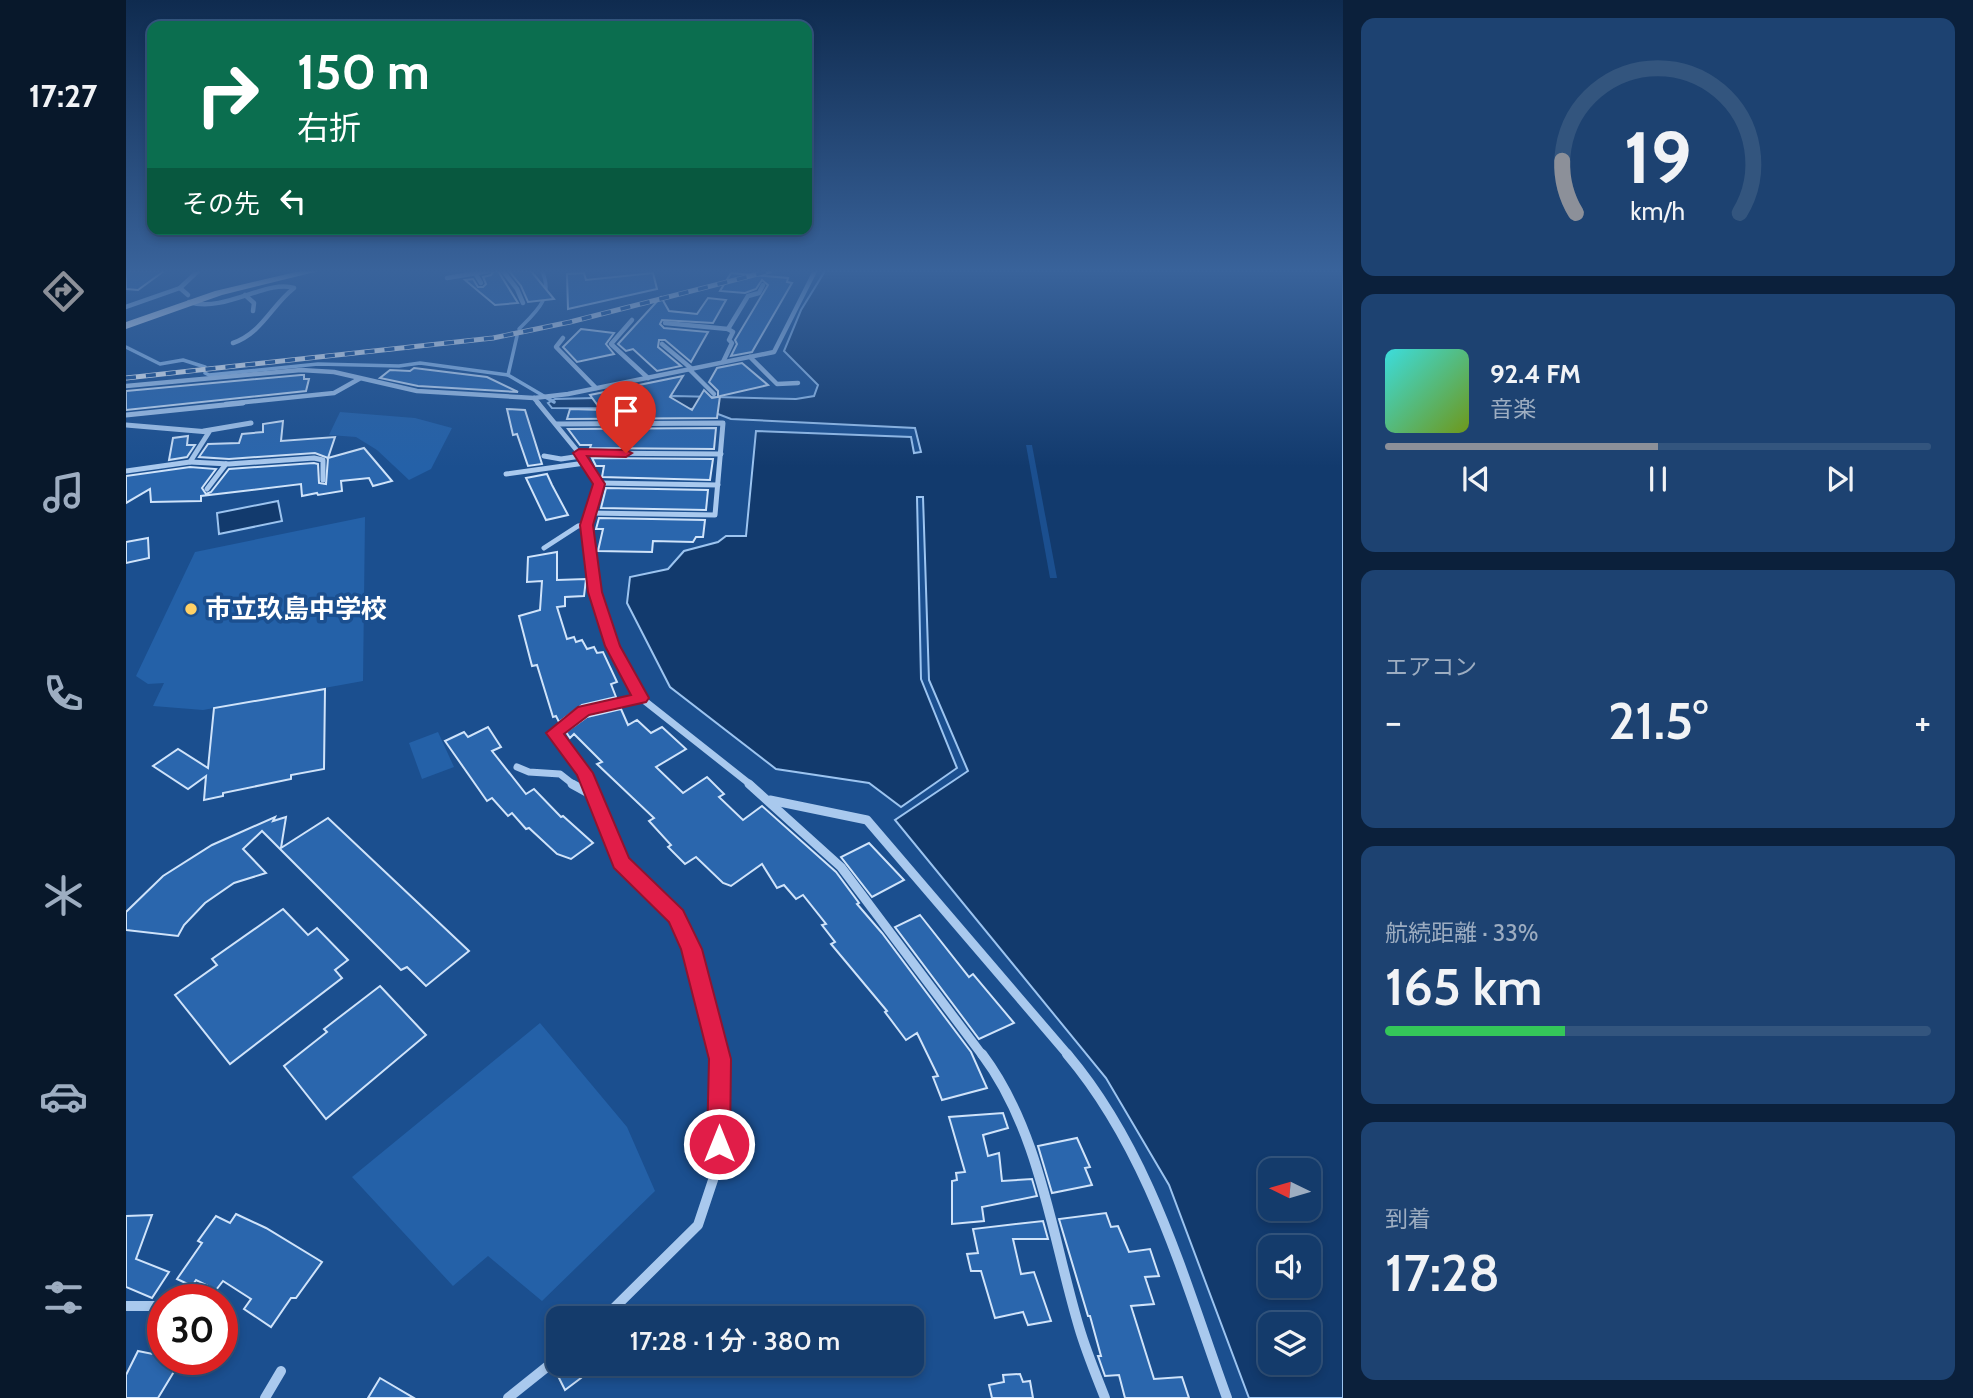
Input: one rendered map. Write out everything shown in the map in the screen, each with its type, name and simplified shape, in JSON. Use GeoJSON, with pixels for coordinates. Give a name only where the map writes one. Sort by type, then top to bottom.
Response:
{"type":"FeatureCollection","features":[{"type":"Feature","properties":{"kind":"street"},"geometry":{"type":"LineString","coordinates":[[233,343],[250,336]]}},
{"type":"Feature","properties":{"kind":"street"},"geometry":{"type":"LineString","coordinates":[[618,336],[611,344],[648,377]]}},
{"type":"Feature","properties":{"kind":"street"},"geometry":{"type":"LineString","coordinates":[[723,362],[732,344],[729,340],[731,336]]}},
{"type":"Feature","properties":{"kind":"street"},"geometry":{"type":"LineString","coordinates":[[126,386],[301,370],[334,372],[417,391],[535,398],[774,352],[782,336]]}},
{"type":"Feature","properties":{"kind":"street"},"geometry":{"type":"LineString","coordinates":[[563,338],[556,347],[596,388]]}},
{"type":"Feature","properties":{"kind":"street"},"geometry":{"type":"LineString","coordinates":[[662,344],[714,394]]}},
{"type":"Feature","properties":{"kind":"street"},"geometry":{"type":"LineString","coordinates":[[750,356],[776,384],[798,383]]}},
{"type":"Feature","properties":{"kind":"street"},"geometry":{"type":"LineString","coordinates":[[126,415],[334,393],[359,379]]}},
{"type":"Feature","properties":{"kind":"street"},"geometry":{"type":"LineString","coordinates":[[535,398],[580,454],[599,484]]}},
{"type":"Feature","properties":{"kind":"street"},"geometry":{"type":"LineString","coordinates":[[197,432],[251,423]]}},
{"type":"Feature","properties":{"kind":"street"},"geometry":{"type":"LineString","coordinates":[[556,424],[723,423],[715,515],[590,513]]}},
{"type":"Feature","properties":{"kind":"street"},"geometry":{"type":"LineString","coordinates":[[126,425],[209,432],[190,462]]}},
{"type":"Feature","properties":{"kind":"street"},"geometry":{"type":"LineString","coordinates":[[544,456],[561,459],[580,454],[721,454]]}},
{"type":"Feature","properties":{"kind":"street"},"geometry":{"type":"LineString","coordinates":[[126,471],[190,462],[226,464],[314,457],[323,460],[323,480]]}},
{"type":"Feature","properties":{"kind":"street"},"geometry":{"type":"LineString","coordinates":[[506,474],[585,463]]}},
{"type":"Feature","properties":{"kind":"street"},"geometry":{"type":"LineString","coordinates":[[207,489],[226,464]]}},
{"type":"Feature","properties":{"kind":"street"},"geometry":{"type":"LineString","coordinates":[[599,484],[718,485]]}},
{"type":"Feature","properties":{"kind":"street"},"geometry":{"type":"LineString","coordinates":[[599,484],[586,525],[595,592],[613,646],[641,698],[769,800],[841,867],[986,1060],[1012,1105],[1054,1223],[1079,1328],[1105,1398]]}},
{"type":"Feature","properties":{"kind":"street"},"geometry":{"type":"LineString","coordinates":[[544,548],[578,526],[586,525]]}},
{"type":"Feature","properties":{"kind":"street"},"geometry":{"type":"LineString","coordinates":[[616,1306],[698,1225],[718,1166],[720,1059],[692,949],[676,916],[621,863],[584,773],[554,733],[584,711],[641,698]]}},
{"type":"Feature","properties":{"kind":"street"},"geometry":{"type":"LineString","coordinates":[[517,767],[529,772],[560,774],[577,789],[593,795]]}},
{"type":"Feature","properties":{"kind":"street"},"geometry":{"type":"LineString","coordinates":[[769,800],[867,820],[1090,1081],[1146,1177],[1227,1398]]}},
{"type":"Feature","properties":{"kind":"street"},"geometry":{"type":"LineString","coordinates":[[126,1306],[147,1306]]}},
{"type":"Feature","properties":{"kind":"street"},"geometry":{"type":"LineString","coordinates":[[508,1398],[546,1368]]}},
{"type":"Feature","properties":{"kind":"street"},"geometry":{"type":"LineString","coordinates":[[265,1398],[281,1371]]}},
{"type":"Feature","properties":{"kind":"shaded area"},"geometry":{"type":"Polygon","coordinates":[[[790,336],[1343,336],[1343,1398],[1249,1398],[1169,1185],[1106,1078],[895,820],[968,771],[929,680],[923,497],[917,497],[921,679],[957,768],[901,807],[869,783],[776,769],[670,687],[627,603],[630,577],[668,569],[684,551],[718,542],[726,536],[746,536],[756,431],[911,437],[914,453],[921,452],[915,428],[731,419],[705,409],[552,408],[548,403],[555,399],[675,396],[796,399],[814,396],[818,385],[784,351],[790,336]]]}},
{"type":"Feature","properties":{"kind":"shaded area"},"geometry":{"type":"Polygon","coordinates":[[[340,412],[415,418],[452,428],[431,469],[409,480],[377,450],[356,437],[329,435],[340,412]]]}},
{"type":"Feature","properties":{"kind":"shaded area"},"geometry":{"type":"Polygon","coordinates":[[[278,501],[282,521],[219,534],[217,513],[278,501]]]}},
{"type":"Feature","properties":{"kind":"shaded area"},"geometry":{"type":"Polygon","coordinates":[[[365,517],[363,681],[203,710],[153,706],[164,683],[148,684],[136,676],[195,552],[365,517]]]}},
{"type":"Feature","properties":{"kind":"shaded area"},"geometry":{"type":"Polygon","coordinates":[[[438,732],[454,767],[422,779],[409,743],[438,732]]]}},
{"type":"Feature","properties":{"kind":"shaded area"},"geometry":{"type":"Polygon","coordinates":[[[540,1023],[627,1127],[655,1191],[542,1301],[488,1256],[453,1286],[352,1177],[540,1023]]]}},
{"type":"Feature","properties":{"kind":"pier"},"geometry":{"type":"Polygon","coordinates":[[[1026,445],[1032,445],[1057,578],[1050,578],[1026,445]]]}},
{"type":"Feature","properties":{"kind":"building"},"geometry":{"type":"Polygon","coordinates":[[[574,336],[612,336],[606,344],[614,354],[577,362],[563,347],[574,336]]]}},
{"type":"Feature","properties":{"kind":"building"},"geometry":{"type":"Polygon","coordinates":[[[625,336],[706,336],[691,362],[665,340],[659,340],[658,347],[681,366],[657,371],[633,349],[626,351],[618,344],[625,336]]]}},
{"type":"Feature","properties":{"kind":"building"},"geometry":{"type":"Polygon","coordinates":[[[737,336],[761,336],[752,352],[731,356],[737,344],[735,340],[737,336]]]}},
{"type":"Feature","properties":{"kind":"building"},"geometry":{"type":"Polygon","coordinates":[[[742,363],[768,385],[720,396],[717,418],[567,419],[570,409],[601,410],[590,395],[683,376],[670,397],[692,410],[704,390],[712,398],[718,397],[718,391],[709,382],[717,368],[742,363]]]}},
{"type":"Feature","properties":{"kind":"building"},"geometry":{"type":"Polygon","coordinates":[[[414,368],[487,377],[518,392],[418,386],[380,378],[390,370],[410,371],[414,368]]]}},
{"type":"Feature","properties":{"kind":"building"},"geometry":{"type":"Polygon","coordinates":[[[304,375],[304,379],[309,379],[306,391],[126,410],[126,391],[304,375]]]}},
{"type":"Feature","properties":{"kind":"building"},"geometry":{"type":"Polygon","coordinates":[[[507,409],[525,410],[542,464],[528,466],[517,434],[513,435],[507,409]]]}},
{"type":"Feature","properties":{"kind":"building"},"geometry":{"type":"Polygon","coordinates":[[[283,421],[281,441],[335,437],[328,458],[315,453],[229,459],[199,457],[208,444],[239,443],[242,434],[263,432],[263,424],[283,421]]]}},
{"type":"Feature","properties":{"kind":"building"},"geometry":{"type":"Polygon","coordinates":[[[716,428],[714,449],[590,448],[591,445],[580,445],[568,429],[716,428]]]}},
{"type":"Feature","properties":{"kind":"building"},"geometry":{"type":"Polygon","coordinates":[[[188,436],[187,445],[195,445],[187,457],[169,460],[173,438],[188,436]]]}},
{"type":"Feature","properties":{"kind":"building"},"geometry":{"type":"Polygon","coordinates":[[[364,448],[392,481],[373,486],[369,478],[341,481],[342,491],[302,496],[301,484],[201,496],[201,501],[151,502],[150,489],[126,503],[126,476],[190,467],[216,469],[202,488],[206,494],[211,492],[229,469],[314,463],[318,464],[319,483],[326,484],[328,458],[364,448]]]}},
{"type":"Feature","properties":{"kind":"building"},"geometry":{"type":"Polygon","coordinates":[[[592,458],[713,459],[710,480],[602,477],[604,466],[596,466],[592,458]]]}},
{"type":"Feature","properties":{"kind":"building"},"geometry":{"type":"Polygon","coordinates":[[[547,474],[568,515],[546,520],[526,478],[547,474]]]}},
{"type":"Feature","properties":{"kind":"building"},"geometry":{"type":"Polygon","coordinates":[[[606,488],[708,490],[706,510],[601,508],[606,488]]]}},
{"type":"Feature","properties":{"kind":"building"},"geometry":{"type":"Polygon","coordinates":[[[599,518],[705,520],[703,537],[696,537],[693,542],[653,541],[652,552],[598,551],[603,529],[596,529],[599,518]]]}},
{"type":"Feature","properties":{"kind":"building"},"geometry":{"type":"Polygon","coordinates":[[[148,538],[149,558],[126,563],[126,542],[148,538]]]}},
{"type":"Feature","properties":{"kind":"building"},"geometry":{"type":"Polygon","coordinates":[[[557,552],[557,580],[586,579],[584,596],[565,597],[565,606],[557,607],[567,639],[574,637],[576,642],[582,640],[587,649],[594,647],[597,653],[603,652],[617,682],[611,684],[616,697],[582,705],[559,722],[556,716],[553,717],[537,665],[532,666],[519,616],[540,610],[542,581],[527,582],[528,557],[557,552]]]}},
{"type":"Feature","properties":{"kind":"building"},"geometry":{"type":"Polygon","coordinates":[[[325,689],[324,769],[291,775],[291,779],[223,793],[223,796],[204,800],[206,776],[188,789],[153,766],[178,749],[208,768],[214,708],[325,689]]]}},
{"type":"Feature","properties":{"kind":"building"},"geometry":{"type":"Polygon","coordinates":[[[621,709],[628,725],[637,720],[651,733],[662,727],[686,749],[656,767],[683,793],[707,777],[724,794],[719,797],[743,820],[762,806],[836,872],[859,903],[857,904],[882,933],[971,1052],[987,1088],[942,1100],[933,1077],[938,1076],[917,1033],[906,1040],[885,1012],[887,1011],[831,944],[835,942],[822,925],[826,924],[803,895],[796,899],[784,885],[777,888],[762,864],[731,886],[723,883],[696,857],[685,864],[668,847],[671,845],[649,821],[654,818],[597,764],[602,762],[574,734],[570,738],[566,732],[587,717],[621,709]]]}},
{"type":"Feature","properties":{"kind":"building"},"geometry":{"type":"Polygon","coordinates":[[[488,727],[501,747],[492,751],[526,794],[534,789],[561,817],[593,843],[571,859],[557,854],[529,828],[526,829],[512,813],[508,816],[492,798],[487,801],[445,741],[464,732],[468,737],[488,727]]]}},
{"type":"Feature","properties":{"kind":"building"},"geometry":{"type":"Polygon","coordinates":[[[275,817],[273,821],[286,817],[281,848],[328,818],[469,951],[426,986],[407,967],[401,970],[262,831],[243,849],[266,873],[234,883],[205,903],[184,925],[178,936],[126,930],[126,912],[163,876],[212,845],[275,817]]]}},
{"type":"Feature","properties":{"kind":"building"},"geometry":{"type":"Polygon","coordinates":[[[869,843],[904,880],[872,897],[841,857],[869,843]]]}},
{"type":"Feature","properties":{"kind":"building"},"geometry":{"type":"Polygon","coordinates":[[[283,909],[308,935],[317,928],[348,960],[335,970],[342,978],[230,1064],[175,995],[217,965],[212,959],[283,909]]]}},
{"type":"Feature","properties":{"kind":"building"},"geometry":{"type":"Polygon","coordinates":[[[920,915],[969,977],[973,974],[1014,1023],[979,1039],[895,927],[920,915]]]}},
{"type":"Feature","properties":{"kind":"building"},"geometry":{"type":"Polygon","coordinates":[[[380,986],[426,1035],[326,1119],[284,1066],[327,1032],[324,1029],[380,986]]]}},
{"type":"Feature","properties":{"kind":"building"},"geometry":{"type":"Polygon","coordinates":[[[1003,1113],[1008,1128],[983,1135],[988,1156],[999,1153],[1002,1181],[1032,1179],[1037,1196],[982,1207],[984,1221],[952,1224],[952,1181],[957,1180],[956,1173],[965,1172],[949,1117],[1003,1113]]]}},
{"type":"Feature","properties":{"kind":"building"},"geometry":{"type":"Polygon","coordinates":[[[1077,1138],[1090,1167],[1085,1168],[1092,1185],[1052,1193],[1038,1146],[1077,1138]]]}},
{"type":"Feature","properties":{"kind":"building"},"geometry":{"type":"Polygon","coordinates":[[[1106,1213],[1111,1227],[1118,1226],[1129,1252],[1150,1249],[1159,1276],[1145,1277],[1154,1304],[1131,1306],[1154,1379],[1182,1377],[1189,1398],[1125,1398],[1119,1375],[1105,1376],[1090,1316],[1059,1219],[1106,1213]]]}},
{"type":"Feature","properties":{"kind":"building"},"geometry":{"type":"Polygon","coordinates":[[[236,1214],[266,1228],[322,1262],[296,1298],[291,1298],[271,1327],[244,1309],[251,1299],[238,1291],[238,1284],[223,1281],[221,1284],[204,1284],[196,1280],[193,1284],[188,1284],[177,1279],[202,1243],[198,1241],[216,1216],[230,1223],[236,1214]]]}},
{"type":"Feature","properties":{"kind":"building"},"geometry":{"type":"Polygon","coordinates":[[[152,1215],[136,1259],[169,1272],[161,1284],[147,1284],[147,1296],[126,1287],[126,1216],[152,1215]]]}},
{"type":"Feature","properties":{"kind":"building"},"geometry":{"type":"Polygon","coordinates":[[[1043,1221],[1048,1239],[1013,1239],[1021,1274],[1034,1272],[1051,1321],[1028,1325],[1023,1312],[995,1318],[981,1271],[971,1271],[967,1254],[978,1253],[973,1229],[1043,1221]]]}},
{"type":"Feature","properties":{"kind":"building"},"geometry":{"type":"Polygon","coordinates":[[[138,1351],[147,1353],[147,1375],[172,1375],[158,1398],[126,1398],[126,1375],[138,1351]]]}},
{"type":"Feature","properties":{"kind":"building"},"geometry":{"type":"Polygon","coordinates":[[[1020,1374],[1023,1382],[1030,1381],[1033,1398],[992,1398],[989,1385],[1004,1382],[1003,1375],[1020,1374]]]}},
{"type":"Feature","properties":{"kind":"building"},"geometry":{"type":"Polygon","coordinates":[[[558,1376],[580,1376],[581,1378],[565,1390],[558,1376]]]}},
{"type":"Feature","properties":{"kind":"building"},"geometry":{"type":"Polygon","coordinates":[[[380,1378],[414,1398],[368,1398],[380,1378]]]}},
{"type":"Feature","properties":{"kind":"waterway"},"geometry":{"type":"LineString","coordinates":[[508,375],[517,336]]}},
{"type":"Feature","properties":{"kind":"waterway"},"geometry":{"type":"LineString","coordinates":[[126,347],[160,364],[183,360],[205,367]]}},
{"type":"Feature","properties":{"kind":"waterway"},"geometry":{"type":"LineString","coordinates":[[205,373],[209,375],[318,364],[399,366],[420,363],[508,375]]}},
{"type":"Feature","properties":{"kind":"waterway"},"geometry":{"type":"LineString","coordinates":[[508,375],[554,402]]}},
{"type":"Feature","properties":{"kind":"railway"},"geometry":{"type":"LineString","coordinates":[[126,378],[501,336]]}},
{"type":"Feature","properties":{"kind":"place","name":"市立玖島中学校"},"geometry":{"type":"Point","coordinates":[191,609]}},
{"type":"Feature","properties":{"kind":"route"},"geometry":{"type":"LineString","coordinates":[[626,453],[579,453],[599,484],[586,525],[595,592],[613,646],[641,698],[584,711],[554,733],[584,773],[621,863],[676,916],[692,949],[720,1059],[719,1144]]}}]}
